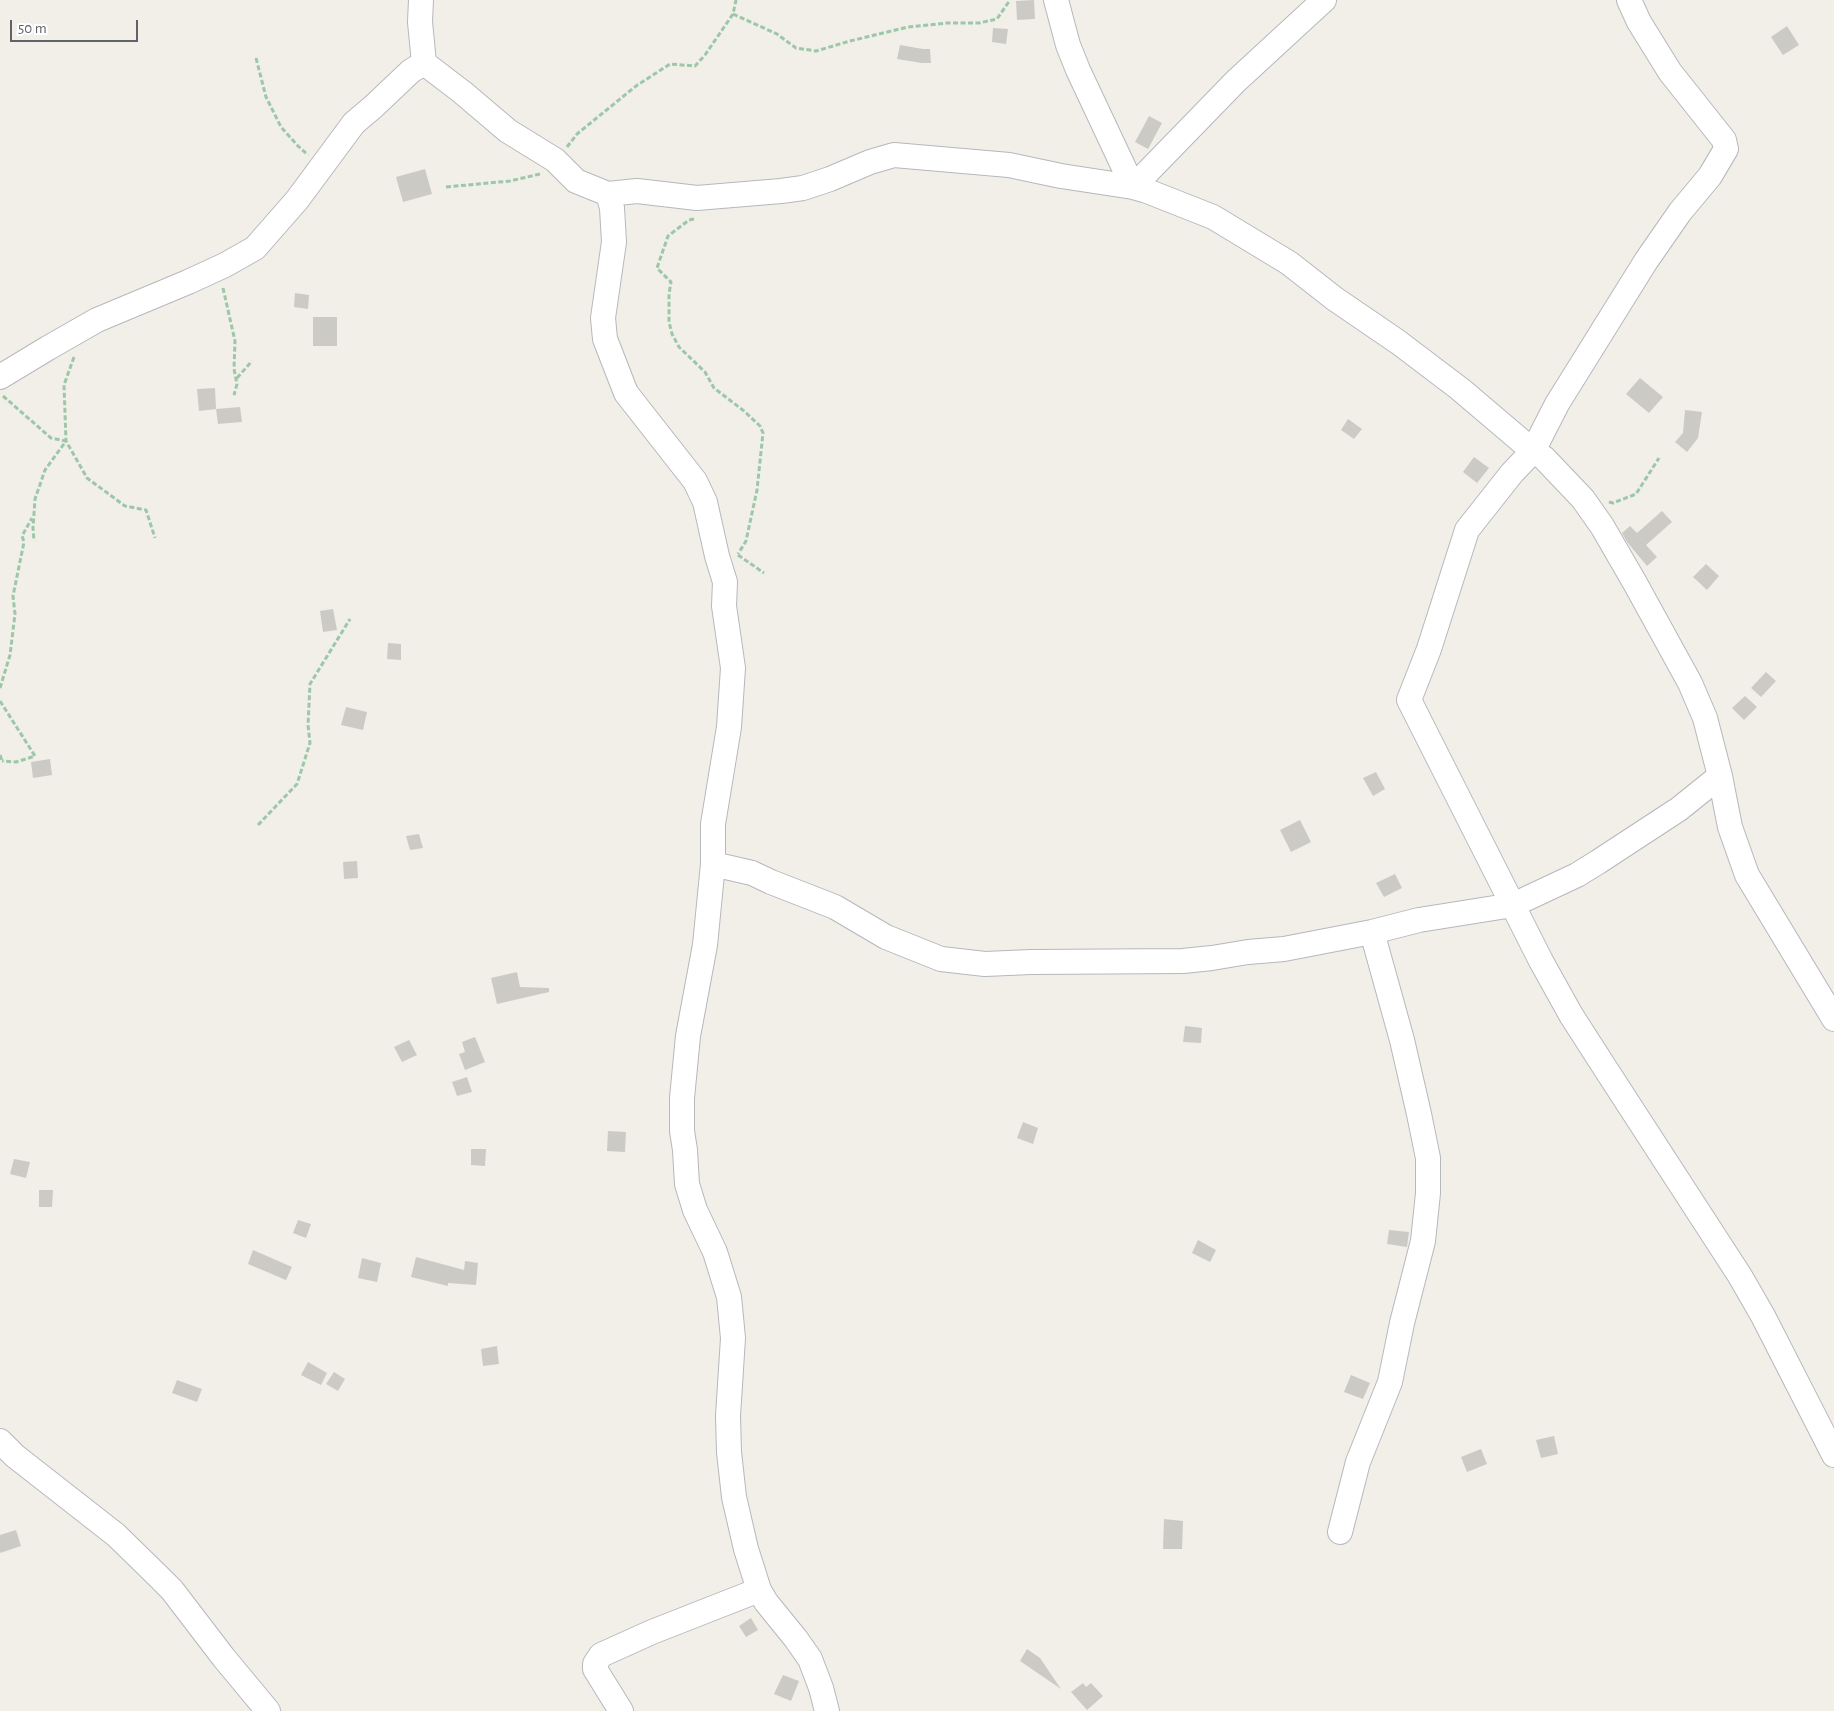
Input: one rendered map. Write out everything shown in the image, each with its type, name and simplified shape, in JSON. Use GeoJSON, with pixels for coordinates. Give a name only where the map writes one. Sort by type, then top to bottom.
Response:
{"type":"FeatureCollection","features":[{"type":"Feature","properties":{"kind":"street"},"geometry":{"type":"LineString","coordinates":[[421,0],[420,22],[424,64],[462,92],[508,131],[559,165],[576,181],[608,194],[637,191],[697,198],[781,192],[803,188],[870,162],[894,155],[1009,165],[1061,176],[1133,187],[1213,217],[1289,263],[1335,299],[1398,342],[1460,389],[1532,451],[1544,458],[1583,499],[1602,526],[1690,683],[1704,718],[1720,776],[1730,827],[1747,875],[1834,1019]]}},
{"type":"Feature","properties":{"kind":"street"},"geometry":{"type":"LineString","coordinates":[[1056,0],[1072,56],[1133,187]]}},
{"type":"Feature","properties":{"kind":"street"},"geometry":{"type":"LineString","coordinates":[[1133,187],[1236,81],[1324,0]]}},
{"type":"Feature","properties":{"kind":"street"},"geometry":{"type":"LineString","coordinates":[[1629,0],[1639,22],[1670,72],[1724,140],[1726,149],[1710,176],[1680,212],[1646,261],[1557,404],[1532,451],[1488,502],[1467,530],[1429,649],[1409,700],[1541,961],[1571,1015],[1740,1276],[1763,1316],[1834,1455]]}},
{"type":"Feature","properties":{"kind":"street"},"geometry":{"type":"LineString","coordinates":[[0,378],[97,320],[218,268],[255,248],[278,223],[354,123],[411,71],[424,64]]}},
{"type":"Feature","properties":{"kind":"street"},"geometry":{"type":"LineString","coordinates":[[608,194],[612,208],[614,242],[603,318],[605,339],[626,393],[695,481],[727,555],[724,606],[733,668],[729,727],[713,824],[712,864],[704,945],[688,1036],[682,1098],[682,1130],[690,1196],[715,1252],[729,1297],[733,1338],[728,1416],[729,1452],[734,1497],[746,1550],[766,1602],[810,1659],[827,1711]]}},
{"type":"Feature","properties":{"kind":"street"},"geometry":{"type":"LineString","coordinates":[[712,864],[752,873],[835,907],[886,936],[941,959],[985,964],[1182,961],[1284,949],[1372,932],[1419,920],[1513,905],[1577,875],[1598,862],[1678,809],[1720,776]]}},
{"type":"Feature","properties":{"kind":"street"},"geometry":{"type":"LineString","coordinates":[[1340,1532],[1358,1462],[1390,1382],[1402,1323],[1423,1241],[1428,1193],[1428,1158],[1419,1114],[1402,1040],[1372,932]]}},
{"type":"Feature","properties":{"kind":"street"},"geometry":{"type":"LineString","coordinates":[[0,1441],[15,1456],[116,1535],[172,1590],[219,1652],[268,1711]]}},
{"type":"Feature","properties":{"kind":"street"},"geometry":{"type":"LineString","coordinates":[[621,1711],[595,1669],[595,1664],[601,1655],[652,1632],[760,1590]]}},
{"type":"Feature","properties":{"kind":"path"},"geometry":{"type":"LineString","coordinates":[[446,188],[510,181],[559,165],[577,134],[636,86],[670,64],[695,66],[705,55],[733,14],[736,0]]}},
{"type":"Feature","properties":{"kind":"path"},"geometry":{"type":"LineString","coordinates":[[733,14],[777,34],[796,48],[816,52],[858,38],[908,28],[947,23],[979,23],[997,19],[1010,0]]}},
{"type":"Feature","properties":{"kind":"path"},"geometry":{"type":"LineString","coordinates":[[256,58],[266,97],[282,127],[298,146],[322,166]]}},
{"type":"Feature","properties":{"kind":"path"},"geometry":{"type":"LineString","coordinates":[[699,218],[689,220],[668,236],[657,268],[671,282],[668,294],[669,322],[672,334],[679,347],[705,372],[714,388],[744,411],[760,426],[763,433],[755,499],[746,541],[727,555],[764,573]]}},
{"type":"Feature","properties":{"kind":"path"},"geometry":{"type":"LineString","coordinates":[[218,268],[235,341],[234,369],[237,384],[234,395]]}},
{"type":"Feature","properties":{"kind":"path"},"geometry":{"type":"LineString","coordinates":[[71,335],[75,354],[64,385],[66,441],[87,478],[126,506],[146,510],[154,538]]}},
{"type":"Feature","properties":{"kind":"path"},"geometry":{"type":"LineString","coordinates":[[236,378],[252,360]]}},
{"type":"Feature","properties":{"kind":"path"},"geometry":{"type":"LineString","coordinates":[[0,391],[6,399],[51,438],[66,441]]}},
{"type":"Feature","properties":{"kind":"path"},"geometry":{"type":"LineString","coordinates":[[34,541],[32,528],[35,500],[46,470],[66,441]]}},
{"type":"Feature","properties":{"kind":"path"},"geometry":{"type":"LineString","coordinates":[[1605,500],[1613,504],[1636,494],[1659,458]]}},
{"type":"Feature","properties":{"kind":"path"},"geometry":{"type":"LineString","coordinates":[[0,688],[10,655],[14,614],[12,596],[24,542],[22,536],[34,515]]}},
{"type":"Feature","properties":{"kind":"path"},"geometry":{"type":"LineString","coordinates":[[258,825],[296,784],[310,743],[308,725],[310,684],[350,618]]}},
{"type":"Feature","properties":{"kind":"path"},"geometry":{"type":"LineString","coordinates":[[0,701],[35,756],[16,762],[1,761],[0,755]]}},
{"type":"Feature","properties":{"kind":"building"},"geometry":{"type":"Polygon","coordinates":[[[1034,0],[1035,19],[1017,20],[1016,1],[1034,0]]]}},
{"type":"Feature","properties":{"kind":"building"},"geometry":{"type":"Polygon","coordinates":[[[1787,26],[1799,45],[1783,55],[1771,37],[1787,26]]]}},
{"type":"Feature","properties":{"kind":"building"},"geometry":{"type":"Polygon","coordinates":[[[993,28],[1008,29],[1006,44],[992,42],[993,28]]]}},
{"type":"Feature","properties":{"kind":"building"},"geometry":{"type":"Polygon","coordinates":[[[900,45],[930,49],[931,63],[897,59],[900,45]]]}},
{"type":"Feature","properties":{"kind":"building"},"geometry":{"type":"Polygon","coordinates":[[[1149,116],[1162,123],[1148,149],[1135,142],[1149,116]]]}},
{"type":"Feature","properties":{"kind":"building"},"geometry":{"type":"Polygon","coordinates":[[[425,169],[432,194],[403,202],[396,177],[425,169]]]}},
{"type":"Feature","properties":{"kind":"building"},"geometry":{"type":"Polygon","coordinates":[[[295,293],[309,295],[308,309],[294,307],[295,293]]]}},
{"type":"Feature","properties":{"kind":"building"},"geometry":{"type":"Polygon","coordinates":[[[313,317],[337,317],[337,346],[313,346],[313,317]]]}},
{"type":"Feature","properties":{"kind":"building"},"geometry":{"type":"Polygon","coordinates":[[[1640,378],[1663,397],[1649,413],[1626,394],[1640,378]]]}},
{"type":"Feature","properties":{"kind":"building"},"geometry":{"type":"Polygon","coordinates":[[[215,388],[216,409],[199,411],[197,389],[215,388]]]}},
{"type":"Feature","properties":{"kind":"building"},"geometry":{"type":"Polygon","coordinates":[[[240,407],[242,422],[218,424],[216,409],[240,407]]]}},
{"type":"Feature","properties":{"kind":"building"},"geometry":{"type":"Polygon","coordinates":[[[1685,410],[1702,412],[1698,438],[1687,452],[1675,442],[1683,433],[1685,410]]]}},
{"type":"Feature","properties":{"kind":"building"},"geometry":{"type":"Polygon","coordinates":[[[1348,419],[1362,429],[1354,439],[1341,430],[1348,419]]]}},
{"type":"Feature","properties":{"kind":"building"},"geometry":{"type":"Polygon","coordinates":[[[1474,457],[1489,468],[1477,483],[1463,472],[1474,457]]]}},
{"type":"Feature","properties":{"kind":"building"},"geometry":{"type":"Polygon","coordinates":[[[1662,511],[1672,522],[1646,545],[1657,557],[1647,566],[1622,533],[1630,526],[1637,533],[1662,511]]]}},
{"type":"Feature","properties":{"kind":"building"},"geometry":{"type":"Polygon","coordinates":[[[1706,564],[1719,576],[1707,590],[1693,577],[1706,564]]]}},
{"type":"Feature","properties":{"kind":"building"},"geometry":{"type":"Polygon","coordinates":[[[333,609],[337,630],[323,632],[320,611],[333,609]]]}},
{"type":"Feature","properties":{"kind":"building"},"geometry":{"type":"Polygon","coordinates":[[[388,643],[401,644],[401,660],[387,659],[388,643]]]}},
{"type":"Feature","properties":{"kind":"building"},"geometry":{"type":"Polygon","coordinates":[[[1766,672],[1776,681],[1761,697],[1751,688],[1766,672]]]}},
{"type":"Feature","properties":{"kind":"building"},"geometry":{"type":"Polygon","coordinates":[[[1745,696],[1757,707],[1744,720],[1732,708],[1745,696]]]}},
{"type":"Feature","properties":{"kind":"building"},"geometry":{"type":"Polygon","coordinates":[[[346,707],[367,712],[363,730],[341,725],[346,707]]]}},
{"type":"Feature","properties":{"kind":"building"},"geometry":{"type":"Polygon","coordinates":[[[50,759],[52,775],[33,778],[31,762],[50,759]]]}},
{"type":"Feature","properties":{"kind":"building"},"geometry":{"type":"Polygon","coordinates":[[[1376,772],[1385,789],[1373,796],[1363,778],[1376,772]]]}},
{"type":"Feature","properties":{"kind":"building"},"geometry":{"type":"Polygon","coordinates":[[[1300,820],[1311,842],[1291,852],[1280,830],[1300,820]]]}},
{"type":"Feature","properties":{"kind":"building"},"geometry":{"type":"Polygon","coordinates":[[[419,834],[423,848],[410,850],[406,836],[419,834]]]}},
{"type":"Feature","properties":{"kind":"building"},"geometry":{"type":"Polygon","coordinates":[[[357,861],[358,878],[344,879],[343,862],[357,861]]]}},
{"type":"Feature","properties":{"kind":"building"},"geometry":{"type":"Polygon","coordinates":[[[1395,874],[1402,888],[1384,897],[1376,883],[1395,874]]]}},
{"type":"Feature","properties":{"kind":"building"},"geometry":{"type":"Polygon","coordinates":[[[517,972],[520,987],[549,988],[549,992],[497,1004],[491,978],[517,972]]]}},
{"type":"Feature","properties":{"kind":"building"},"geometry":{"type":"Polygon","coordinates":[[[1185,1026],[1202,1028],[1201,1043],[1183,1042],[1185,1026]]]}},
{"type":"Feature","properties":{"kind":"building"},"geometry":{"type":"Polygon","coordinates":[[[475,1037],[485,1062],[465,1070],[459,1054],[465,1052],[462,1042],[475,1037]]]}},
{"type":"Feature","properties":{"kind":"building"},"geometry":{"type":"Polygon","coordinates":[[[409,1040],[417,1055],[402,1062],[394,1047],[409,1040]]]}},
{"type":"Feature","properties":{"kind":"building"},"geometry":{"type":"Polygon","coordinates":[[[467,1077],[472,1092],[457,1096],[452,1082],[467,1077]]]}},
{"type":"Feature","properties":{"kind":"building"},"geometry":{"type":"Polygon","coordinates":[[[1023,1122],[1038,1128],[1033,1144],[1017,1138],[1023,1122]]]}},
{"type":"Feature","properties":{"kind":"building"},"geometry":{"type":"Polygon","coordinates":[[[608,1131],[626,1132],[625,1152],[607,1151],[608,1131]]]}},
{"type":"Feature","properties":{"kind":"building"},"geometry":{"type":"Polygon","coordinates":[[[471,1149],[486,1149],[485,1166],[471,1165],[471,1149]]]}},
{"type":"Feature","properties":{"kind":"building"},"geometry":{"type":"Polygon","coordinates":[[[14,1159],[30,1162],[26,1178],[10,1174],[14,1159]]]}},
{"type":"Feature","properties":{"kind":"building"},"geometry":{"type":"Polygon","coordinates":[[[39,1190],[53,1190],[52,1207],[39,1207],[39,1190]]]}},
{"type":"Feature","properties":{"kind":"building"},"geometry":{"type":"Polygon","coordinates":[[[298,1220],[311,1224],[306,1238],[293,1233],[298,1220]]]}},
{"type":"Feature","properties":{"kind":"building"},"geometry":{"type":"Polygon","coordinates":[[[1389,1230],[1409,1232],[1407,1247],[1387,1244],[1389,1230]]]}},
{"type":"Feature","properties":{"kind":"building"},"geometry":{"type":"Polygon","coordinates":[[[1198,1240],[1216,1250],[1210,1262],[1192,1253],[1198,1240]]]}},
{"type":"Feature","properties":{"kind":"building"},"geometry":{"type":"Polygon","coordinates":[[[253,1250],[292,1267],[286,1280],[248,1264],[253,1250]]]}},
{"type":"Feature","properties":{"kind":"building"},"geometry":{"type":"Polygon","coordinates":[[[416,1257],[464,1270],[465,1261],[478,1263],[476,1285],[448,1283],[448,1286],[411,1277],[416,1257]]]}},
{"type":"Feature","properties":{"kind":"building"},"geometry":{"type":"Polygon","coordinates":[[[362,1258],[381,1263],[377,1282],[358,1278],[362,1258]]]}},
{"type":"Feature","properties":{"kind":"building"},"geometry":{"type":"Polygon","coordinates":[[[497,1346],[499,1364],[483,1366],[481,1349],[497,1346]]]}},
{"type":"Feature","properties":{"kind":"building"},"geometry":{"type":"Polygon","coordinates":[[[308,1362],[327,1373],[321,1385],[301,1375],[308,1362]]]}},
{"type":"Feature","properties":{"kind":"building"},"geometry":{"type":"Polygon","coordinates":[[[334,1372],[345,1379],[338,1391],[326,1384],[334,1372]]]}},
{"type":"Feature","properties":{"kind":"building"},"geometry":{"type":"Polygon","coordinates":[[[1351,1375],[1370,1383],[1363,1399],[1344,1392],[1351,1375]]]}},
{"type":"Feature","properties":{"kind":"building"},"geometry":{"type":"Polygon","coordinates":[[[177,1380],[202,1389],[197,1402],[172,1393],[177,1380]]]}},
{"type":"Feature","properties":{"kind":"building"},"geometry":{"type":"Polygon","coordinates":[[[1554,1436],[1558,1454],[1541,1458],[1536,1440],[1554,1436]]]}},
{"type":"Feature","properties":{"kind":"building"},"geometry":{"type":"Polygon","coordinates":[[[1481,1449],[1487,1464],[1467,1472],[1461,1457],[1481,1449]]]}},
{"type":"Feature","properties":{"kind":"building"},"geometry":{"type":"Polygon","coordinates":[[[1164,1519],[1183,1521],[1182,1549],[1163,1549],[1164,1519]]]}},
{"type":"Feature","properties":{"kind":"building"},"geometry":{"type":"Polygon","coordinates":[[[16,1530],[21,1546],[0,1553],[0,1535],[16,1530]]]}},
{"type":"Feature","properties":{"kind":"building"},"geometry":{"type":"Polygon","coordinates":[[[751,1618],[758,1630],[746,1637],[739,1626],[751,1618]]]}},
{"type":"Feature","properties":{"kind":"building"},"geometry":{"type":"Polygon","coordinates":[[[1027,1649],[1040,1658],[1061,1689],[1020,1661],[1027,1649]]]}},
{"type":"Feature","properties":{"kind":"building"},"geometry":{"type":"Polygon","coordinates":[[[783,1675],[799,1681],[791,1701],[774,1694],[783,1675]]]}},
{"type":"Feature","properties":{"kind":"building"},"geometry":{"type":"Polygon","coordinates":[[[1083,1683],[1086,1687],[1091,1683],[1103,1696],[1087,1710],[1071,1692],[1083,1683]]]}}]}
